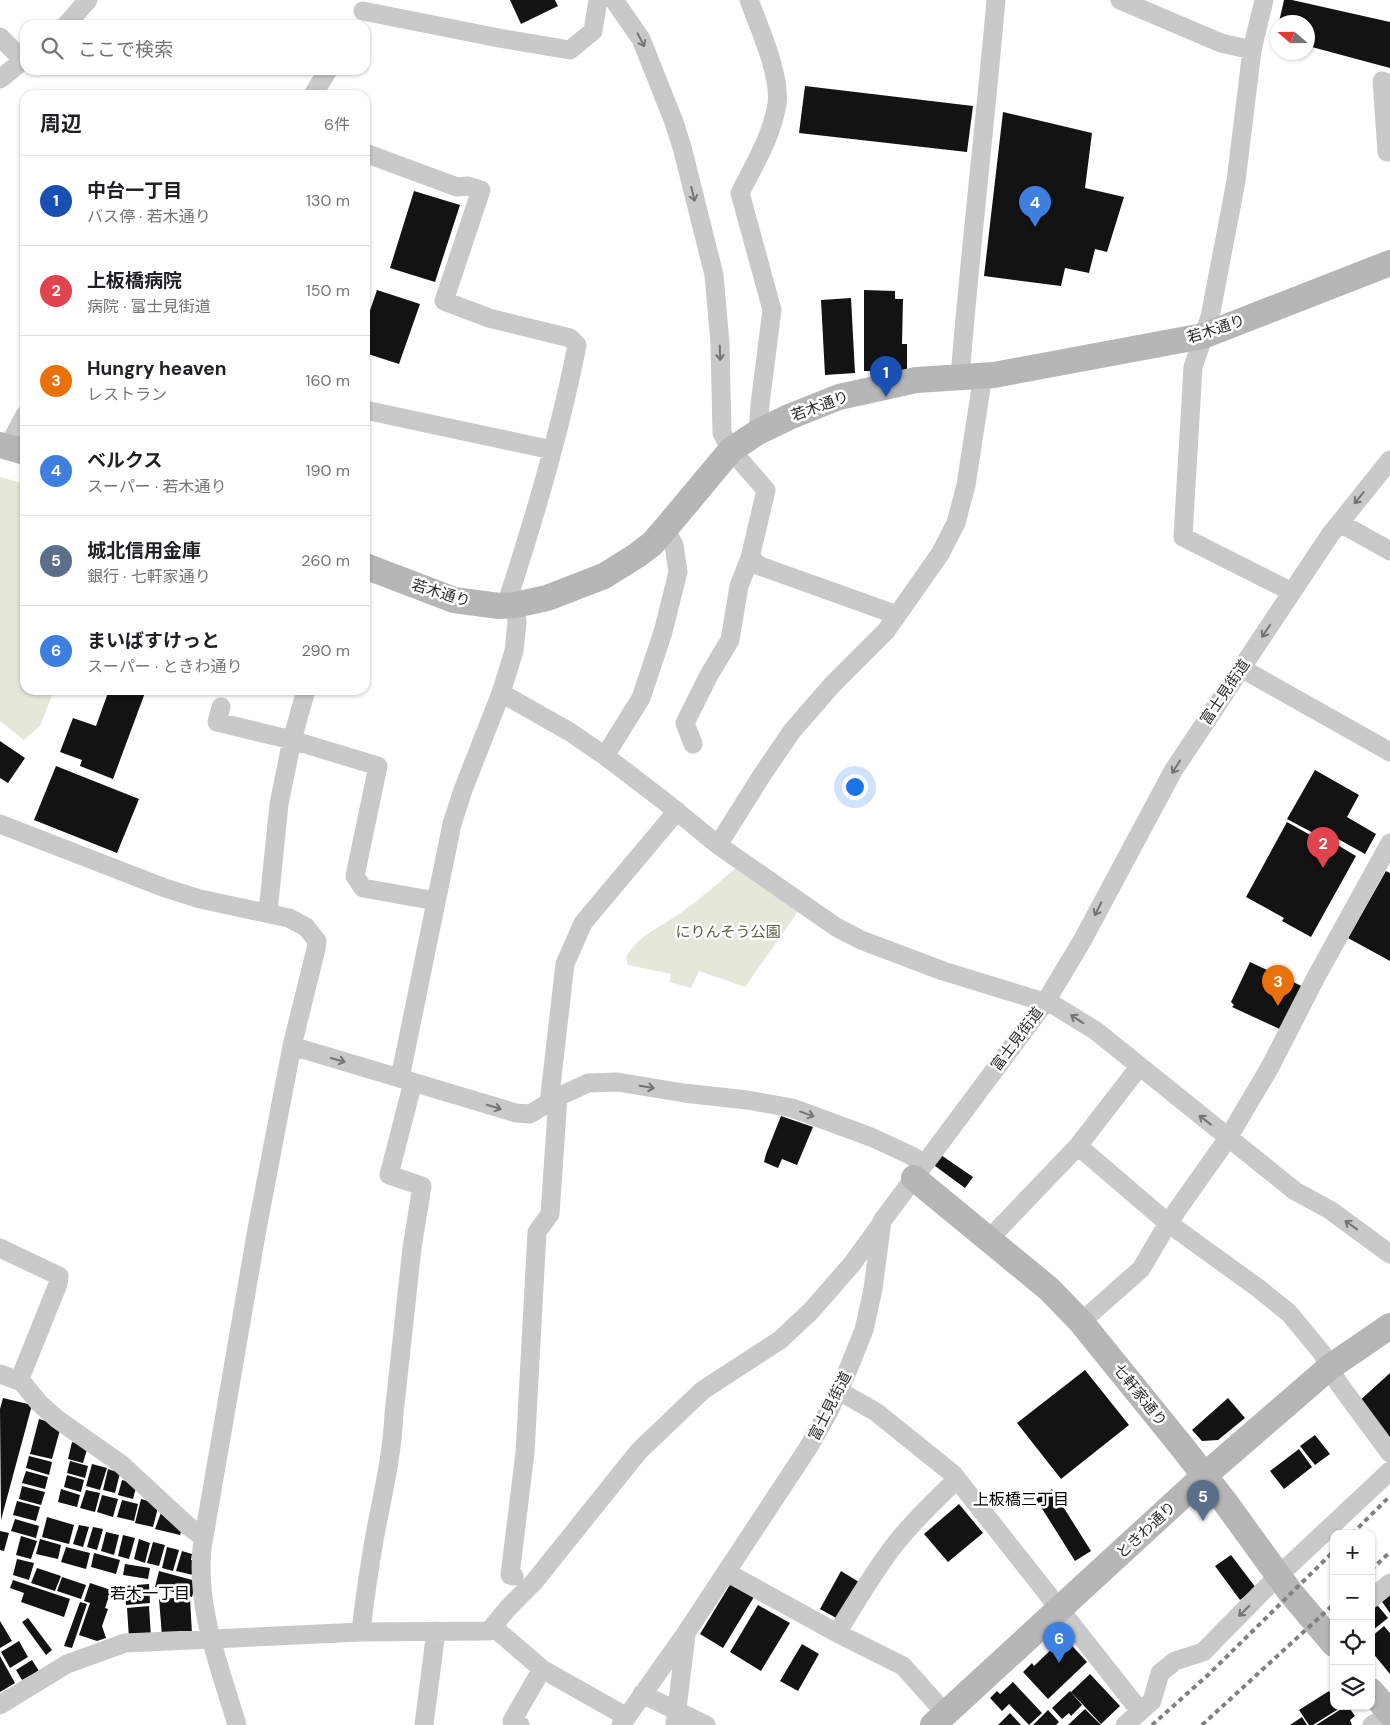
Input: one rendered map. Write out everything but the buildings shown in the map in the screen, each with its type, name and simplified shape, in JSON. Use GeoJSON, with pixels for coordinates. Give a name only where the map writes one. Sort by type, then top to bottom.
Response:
{"type":"FeatureCollection","features":[{"type":"Feature","properties":{"kind":"street"},"geometry":{"type":"LineString","coordinates":[[70,20],[88,0]]}},
{"type":"Feature","properties":{"kind":"street"},"geometry":{"type":"LineString","coordinates":[[361,12],[570,50],[593,30],[598,0]]}},
{"type":"Feature","properties":{"kind":"street"},"geometry":{"type":"LineString","coordinates":[[614,0],[641,39],[682,147],[714,276],[720,342],[722,432],[731,450],[766,490],[750,558],[739,586],[730,640],[709,675],[685,723],[693,744]]}},
{"type":"Feature","properties":{"kind":"street"},"geometry":{"type":"LineString","coordinates":[[749,0],[775,77],[777,102],[769,132],[740,193],[772,310],[758,432]]}},
{"type":"Feature","properties":{"kind":"street"},"geometry":{"type":"LineString","coordinates":[[718,845],[792,731],[832,684],[886,631],[940,554],[956,523],[966,484],[972,376],[969,268],[989,86],[996,0]]}},
{"type":"Feature","properties":{"kind":"street"},"geometry":{"type":"LineString","coordinates":[[1120,0],[1221,43],[1252,50]]}},
{"type":"Feature","properties":{"kind":"street"},"geometry":{"type":"LineString","coordinates":[[1264,0],[1252,50],[1236,181],[1210,317],[1193,367],[1183,537],[1292,592]]}},
{"type":"Feature","properties":{"kind":"street"},"geometry":{"type":"LineString","coordinates":[[0,37],[20,56]]}},
{"type":"Feature","properties":{"kind":"street"},"geometry":{"type":"LineString","coordinates":[[0,79],[20,63]]}},
{"type":"Feature","properties":{"kind":"street"},"geometry":{"type":"LineString","coordinates":[[316,90],[325,75]]}},
{"type":"Feature","properties":{"kind":"street"},"geometry":{"type":"LineString","coordinates":[[1390,84],[1382,81],[1387,152],[1390,152]]}},
{"type":"Feature","properties":{"kind":"street"},"geometry":{"type":"LineString","coordinates":[[361,1632],[367,1584],[384,1498],[393,1437],[412,1248],[422,1186],[389,1175],[436,901],[452,824],[501,693],[514,652],[517,622],[510,605],[552,450],[577,345],[570,338],[489,318],[444,301],[481,190],[468,186],[457,187],[370,155]]}},
{"type":"Feature","properties":{"kind":"street","name":"若木通り"},"geometry":{"type":"LineString","coordinates":[[370,568],[454,600],[475,604],[510,605],[547,598],[604,576],[652,544],[731,450],[758,432],[839,397],[916,380],[972,376],[1203,336],[1390,263]]}},
{"type":"Feature","properties":{"kind":"street"},"geometry":{"type":"LineString","coordinates":[[370,411],[552,450]]}},
{"type":"Feature","properties":{"kind":"street"},"geometry":{"type":"LineString","coordinates":[[11,448],[20,427]]}},
{"type":"Feature","properties":{"kind":"street","name":"富士見街道"},"geometry":{"type":"LineString","coordinates":[[624,1721],[686,1633],[808,1448],[839,1391],[864,1330],[873,1288],[882,1221],[1046,1001],[1082,941],[1173,771],[1340,522],[1390,460]]}},
{"type":"Feature","properties":{"kind":"street"},"geometry":{"type":"LineString","coordinates":[[1340,522],[1390,551]]}},
{"type":"Feature","properties":{"kind":"street"},"geometry":{"type":"LineString","coordinates":[[605,756],[641,698],[663,632],[678,572],[674,545],[665,529]]}},
{"type":"Feature","properties":{"kind":"street"},"geometry":{"type":"LineString","coordinates":[[750,558],[760,566],[897,615]]}},
{"type":"Feature","properties":{"kind":"street"},"geometry":{"type":"LineString","coordinates":[[1241,668],[1390,752]]}},
{"type":"Feature","properties":{"kind":"street"},"geometry":{"type":"LineString","coordinates":[[501,693],[570,732],[605,756],[718,845],[836,927],[861,940],[944,971],[1054,1004],[1096,1031],[1295,1190],[1330,1210],[1390,1254]]}},
{"type":"Feature","properties":{"kind":"street"},"geometry":{"type":"LineString","coordinates":[[268,912],[279,804],[292,740],[305,695]]}},
{"type":"Feature","properties":{"kind":"street"},"geometry":{"type":"LineString","coordinates":[[221,707],[217,722],[292,740],[378,766],[355,876],[363,888],[436,901]]}},
{"type":"Feature","properties":{"kind":"street"},"geometry":{"type":"LineString","coordinates":[[526,1579],[510,1574],[525,1453],[537,1232],[550,1214],[554,1100],[565,964],[583,923],[677,811]]}},
{"type":"Feature","properties":{"kind":"street"},"geometry":{"type":"LineString","coordinates":[[0,824],[165,888],[200,899],[289,918],[306,927],[317,941],[292,1046],[256,1229],[201,1554],[202,1597],[210,1639],[237,1725]]}},
{"type":"Feature","properties":{"kind":"street"},"geometry":{"type":"LineString","coordinates":[[1081,1322],[1141,1270],[1168,1223],[1228,1138],[1270,1067],[1315,979],[1390,843]]}},
{"type":"Feature","properties":{"kind":"street"},"geometry":{"type":"LineString","coordinates":[[292,1046],[516,1114],[530,1114],[588,1083],[617,1082],[792,1108],[871,1137],[912,1156],[919,1171]]}},
{"type":"Feature","properties":{"kind":"street"},"geometry":{"type":"LineString","coordinates":[[989,1239],[1078,1146],[1139,1067]]}},
{"type":"Feature","properties":{"kind":"street"},"geometry":{"type":"LineString","coordinates":[[1078,1146],[1168,1223],[1258,1288],[1289,1313],[1322,1353],[1339,1384],[1390,1453]]}},
{"type":"Feature","properties":{"kind":"street","name":"七軒家通り"},"geometry":{"type":"LineString","coordinates":[[919,1171],[989,1239],[1049,1289],[1081,1322],[1225,1502],[1278,1576],[1330,1636]]}},
{"type":"Feature","properties":{"kind":"street"},"geometry":{"type":"LineString","coordinates":[[0,1705],[67,1664],[125,1643],[361,1632],[489,1631],[508,1608],[526,1579],[640,1451],[703,1390],[780,1340],[811,1311],[852,1264],[882,1221]]}},
{"type":"Feature","properties":{"kind":"street"},"geometry":{"type":"LineString","coordinates":[[0,1248],[59,1276],[58,1284],[18,1381]]}},
{"type":"Feature","properties":{"kind":"street","name":"ときわ通り"},"geometry":{"type":"LineString","coordinates":[[939,1719],[1204,1476],[1330,1367],[1390,1326]]}},
{"type":"Feature","properties":{"kind":"street"},"geometry":{"type":"LineString","coordinates":[[0,1374],[22,1382],[39,1403],[57,1419],[121,1464],[188,1526],[204,1536]]}},
{"type":"Feature","properties":{"kind":"street"},"geometry":{"type":"LineString","coordinates":[[839,1391],[876,1412],[953,1474],[1140,1711]]}},
{"type":"Feature","properties":{"kind":"street"},"geometry":{"type":"LineString","coordinates":[[1125,1725],[1152,1701],[1160,1673],[1175,1661],[1203,1652],[1278,1576],[1390,1471]]}},
{"type":"Feature","properties":{"kind":"street"},"geometry":{"type":"LineString","coordinates":[[837,1632],[896,1542],[957,1479]]}},
{"type":"Feature","properties":{"kind":"street"},"geometry":{"type":"LineString","coordinates":[[726,1572],[903,1666],[939,1719]]}},
{"type":"Feature","properties":{"kind":"street"},"geometry":{"type":"LineString","coordinates":[[1375,1596],[1390,1583]]}},
{"type":"Feature","properties":{"kind":"street"},"geometry":{"type":"LineString","coordinates":[[493,1627],[542,1669],[624,1721]]}},
{"type":"Feature","properties":{"kind":"street"},"geometry":{"type":"LineString","coordinates":[[424,1725],[436,1632]]}},
{"type":"Feature","properties":{"kind":"street"},"geometry":{"type":"LineString","coordinates":[[676,1718],[686,1633]]}},
{"type":"Feature","properties":{"kind":"street"},"geometry":{"type":"LineString","coordinates":[[520,1725],[512,1721],[542,1669]]}},
{"type":"Feature","properties":{"kind":"street"},"geometry":{"type":"LineString","coordinates":[[642,1694],[676,1718],[706,1725]]}},
{"type":"Feature","properties":{"kind":"street"},"geometry":{"type":"LineString","coordinates":[[1372,1725],[1390,1714],[1375,1696]]}},
{"type":"Feature","properties":{"kind":"green space"},"geometry":{"type":"Polygon","coordinates":[[[0,477],[20,483],[20,695],[52,695],[40,726],[24,740],[0,721],[0,477]]]}},
{"type":"Feature","properties":{"kind":"green space","name":"にりんそう公園"},"geometry":{"type":"Polygon","coordinates":[[[737,867],[799,910],[745,987],[699,971],[691,988],[670,982],[671,974],[628,965],[626,958],[637,943],[689,907],[737,867]]]}},
{"type":"Feature","properties":{"kind":"railway"},"geometry":{"type":"LineString","coordinates":[[1356,1530],[1390,1496]]}},
{"type":"Feature","properties":{"kind":"railway"},"geometry":{"type":"LineString","coordinates":[[1375,1566],[1390,1552]]}},
{"type":"Feature","properties":{"kind":"railway"},"geometry":{"type":"LineString","coordinates":[[1152,1725],[1209,1674],[1330,1555]]}},
{"type":"Feature","properties":{"kind":"railway"},"geometry":{"type":"LineString","coordinates":[[1202,1725],[1330,1608]]}},
{"type":"Feature","properties":{"kind":"place","name":"ベルクス"},"geometry":{"type":"Point","coordinates":[1035,227]}},
{"type":"Feature","properties":{"kind":"place","name":"中台一丁目"},"geometry":{"type":"Point","coordinates":[886,397]}},
{"type":"Feature","properties":{"kind":"place","name":"上板橋病院"},"geometry":{"type":"Point","coordinates":[1323,868]}},
{"type":"Feature","properties":{"kind":"place","name":"Hungry heaven"},"geometry":{"type":"Point","coordinates":[1278,1006]}},
{"type":"Feature","properties":{"kind":"place","name":"城北信用金庫"},"geometry":{"type":"Point","coordinates":[1203,1521]}},
{"type":"Feature","properties":{"kind":"place","name":"まいばすけっと"},"geometry":{"type":"Point","coordinates":[1059,1663]}},
{"type":"Feature","properties":{"kind":"district","name":"上板橋三丁目"},"geometry":{"type":"Point","coordinates":[1021,1499]}},
{"type":"Feature","properties":{"kind":"district","name":"若木一丁目"},"geometry":{"type":"Point","coordinates":[150,1593]}}]}
